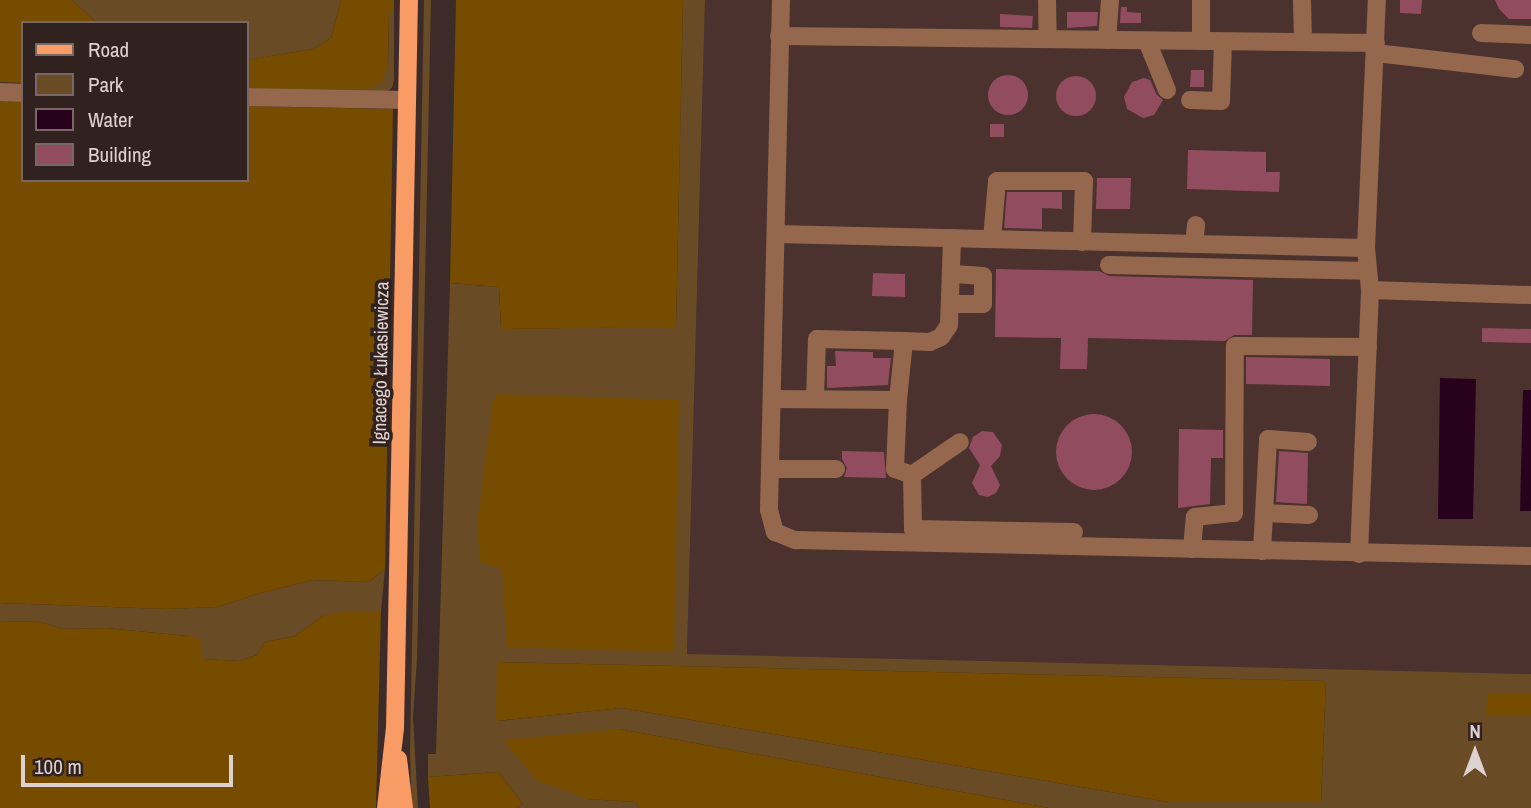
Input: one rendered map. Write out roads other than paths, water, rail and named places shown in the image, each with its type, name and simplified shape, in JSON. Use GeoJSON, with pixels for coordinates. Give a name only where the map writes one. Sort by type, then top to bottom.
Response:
{"type":"FeatureCollection","features":[{"type":"Feature","properties":{"kind":"main road","name":"Ignacego Łukasiewicza"},"geometry":{"type":"LineString","coordinates":[[386,808],[395,728],[409,0]]}},
{"type":"Feature","properties":{"kind":"main road","name":"Ignacego Łukasiewicza"},"geometry":{"type":"LineString","coordinates":[[395,728],[404,808]]}},
{"type":"Feature","properties":{"kind":"street"},"geometry":{"type":"LineString","coordinates":[[781,0],[769,510],[775,532],[795,540],[1531,556]]}},
{"type":"Feature","properties":{"kind":"street"},"geometry":{"type":"LineString","coordinates":[[1047,0],[1048,40]]}},
{"type":"Feature","properties":{"kind":"street"},"geometry":{"type":"LineString","coordinates":[[1107,40],[1110,0]]}},
{"type":"Feature","properties":{"kind":"street"},"geometry":{"type":"LineString","coordinates":[[1201,0],[1201,41]]}},
{"type":"Feature","properties":{"kind":"street"},"geometry":{"type":"LineString","coordinates":[[1302,0],[1303,42]]}},
{"type":"Feature","properties":{"kind":"street"},"geometry":{"type":"LineString","coordinates":[[1359,554],[1370,290],[1366,248],[1377,0]]}},
{"type":"Feature","properties":{"kind":"street"},"geometry":{"type":"LineString","coordinates":[[1481,33],[1531,35]]}},
{"type":"Feature","properties":{"kind":"street"},"geometry":{"type":"LineString","coordinates":[[779,36],[1303,42],[1376,48],[1515,69]]}},
{"type":"Feature","properties":{"kind":"street"},"geometry":{"type":"LineString","coordinates":[[1147,41],[1167,90]]}},
{"type":"Feature","properties":{"kind":"street"},"geometry":{"type":"LineString","coordinates":[[1190,100],[1221,101],[1223,42]]}},
{"type":"Feature","properties":{"kind":"street"},"geometry":{"type":"LineString","coordinates":[[0,92],[21,93]]}},
{"type":"Feature","properties":{"kind":"street"},"geometry":{"type":"LineString","coordinates":[[248,97],[407,100]]}},
{"type":"Feature","properties":{"kind":"street"},"geometry":{"type":"LineString","coordinates":[[992,239],[997,181],[1084,181],[1082,242]]}},
{"type":"Feature","properties":{"kind":"street"},"geometry":{"type":"LineString","coordinates":[[1195,244],[1196,225]]}},
{"type":"Feature","properties":{"kind":"street"},"geometry":{"type":"LineString","coordinates":[[776,234],[1366,248]]}},
{"type":"Feature","properties":{"kind":"street"},"geometry":{"type":"LineString","coordinates":[[815,399],[817,339],[930,342],[942,337],[949,326],[952,238]]}},
{"type":"Feature","properties":{"kind":"street"},"geometry":{"type":"LineString","coordinates":[[1109,265],[1368,271]]}},
{"type":"Feature","properties":{"kind":"street"},"geometry":{"type":"LineString","coordinates":[[950,304],[983,304],[983,276],[951,274]]}},
{"type":"Feature","properties":{"kind":"street"},"geometry":{"type":"LineString","coordinates":[[1370,290],[1531,295]]}},
{"type":"Feature","properties":{"kind":"street"},"geometry":{"type":"LineString","coordinates":[[904,341],[895,469],[912,475]]}},
{"type":"Feature","properties":{"kind":"street"},"geometry":{"type":"LineString","coordinates":[[1192,550],[1195,517],[1234,513],[1235,346],[1368,347]]}},
{"type":"Feature","properties":{"kind":"street"},"geometry":{"type":"LineString","coordinates":[[772,399],[898,400]]}},
{"type":"Feature","properties":{"kind":"street"},"geometry":{"type":"LineString","coordinates":[[1262,551],[1268,439],[1308,442]]}},
{"type":"Feature","properties":{"kind":"street"},"geometry":{"type":"LineString","coordinates":[[912,475],[960,442]]}},
{"type":"Feature","properties":{"kind":"street"},"geometry":{"type":"LineString","coordinates":[[770,469],[836,469]]}},
{"type":"Feature","properties":{"kind":"street"},"geometry":{"type":"LineString","coordinates":[[912,475],[914,529],[1074,532]]}},
{"type":"Feature","properties":{"kind":"street"},"geometry":{"type":"LineString","coordinates":[[1264,513],[1309,515]]}},
{"type":"Feature","properties":{"kind":"water"},"geometry":{"type":"Polygon","coordinates":[[[1440,378],[1476,379],[1473,519],[1438,519],[1440,378]]]}},
{"type":"Feature","properties":{"kind":"water"},"geometry":{"type":"Polygon","coordinates":[[[1523,390],[1531,390],[1531,511],[1520,511],[1523,390]]]}}]}
